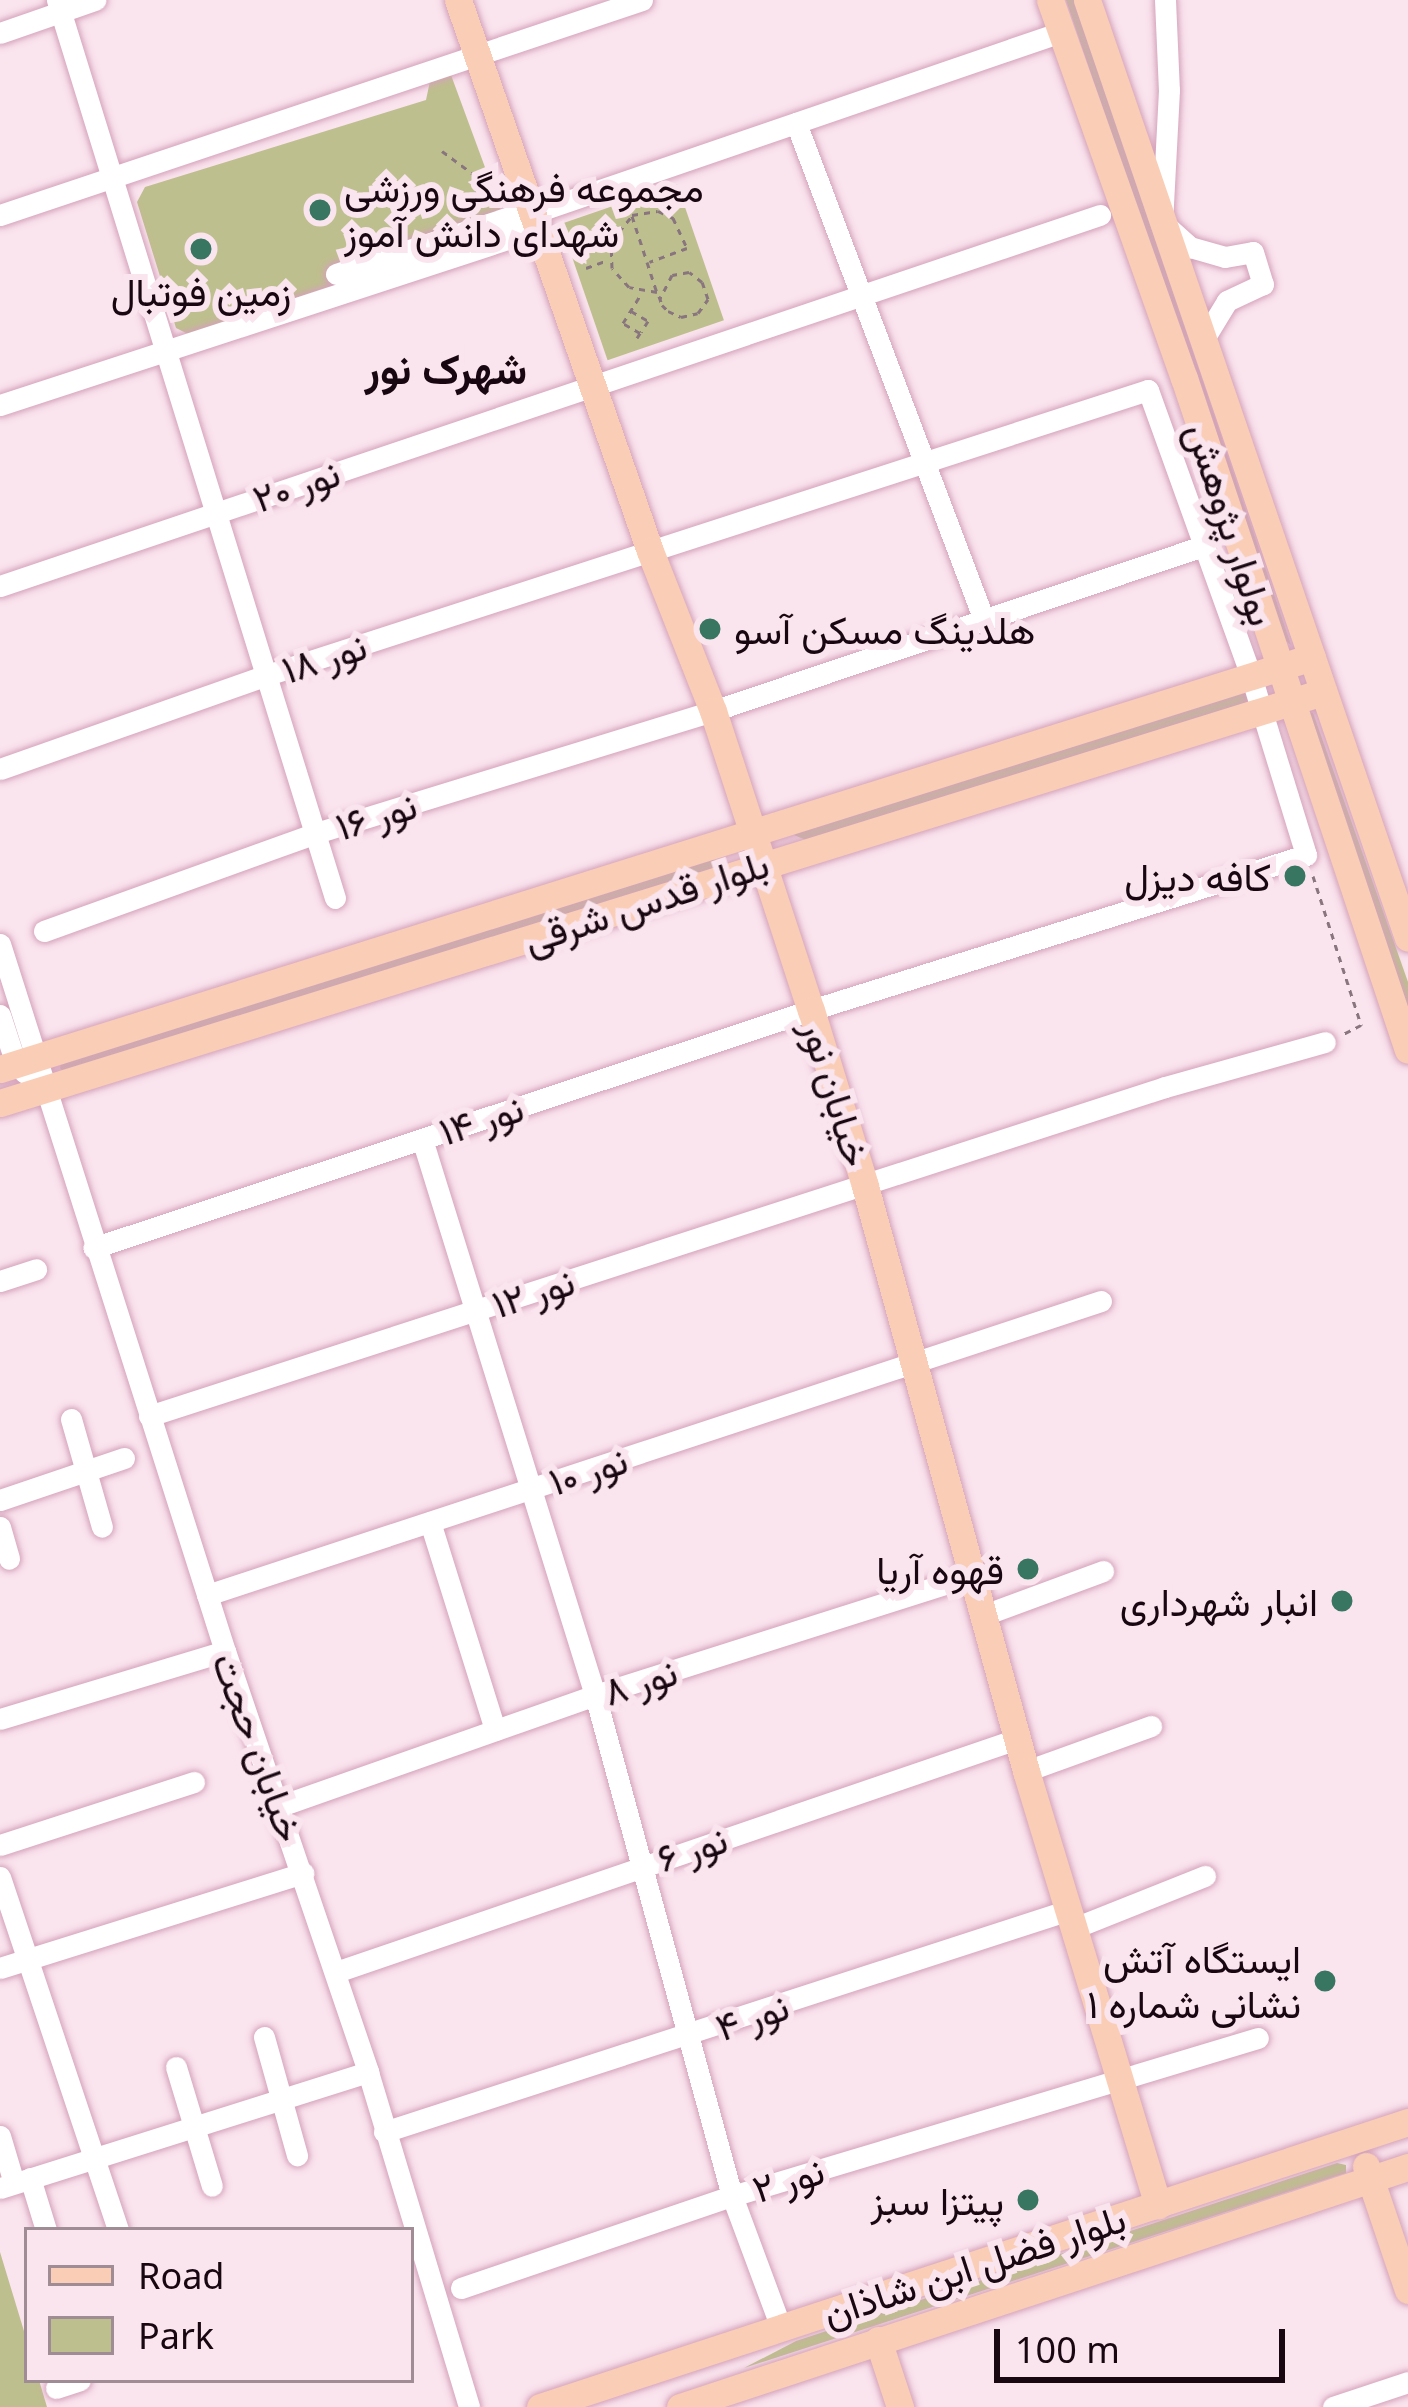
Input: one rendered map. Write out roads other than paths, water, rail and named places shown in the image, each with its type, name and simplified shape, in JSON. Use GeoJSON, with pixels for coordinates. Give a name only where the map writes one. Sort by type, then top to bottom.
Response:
{"type":"FeatureCollection","features":[{"type":"Feature","properties":{"kind":"main road","name":"خیابان نور"},"geometry":{"type":"LineString","coordinates":[[458,0],[650,551],[713,711],[811,1010],[915,1362],[1026,1771],[1158,2205]]}},
{"type":"Feature","properties":{"kind":"main road","name":"بولوار پژوهش"},"geometry":{"type":"LineString","coordinates":[[1050,0],[1408,1050]]}},
{"type":"Feature","properties":{"kind":"main road","name":"بولوار پژوهش"},"geometry":{"type":"LineString","coordinates":[[1087,0],[1408,938]]}},
{"type":"Feature","properties":{"kind":"main road","name":"بلوار قدس شرقی"},"geometry":{"type":"LineString","coordinates":[[16,1064],[1312,656]]}},
{"type":"Feature","properties":{"kind":"main road","name":"بلوار قدس شرقی"},"geometry":{"type":"LineString","coordinates":[[0,1103],[1323,692]]}},
{"type":"Feature","properties":{"kind":"main road","name":"بلوار فضل ابن شاذان"},"geometry":{"type":"LineString","coordinates":[[540,2407],[1358,2139],[1405,2133]]}},
{"type":"Feature","properties":{"kind":"main road"},"geometry":{"type":"LineString","coordinates":[[1358,2139],[1408,2290]]}},
{"type":"Feature","properties":{"kind":"main road","name":"بلوار فضل ابن شاذان"},"geometry":{"type":"LineString","coordinates":[[680,2407],[1408,2168]]}},
{"type":"Feature","properties":{"kind":"main road"},"geometry":{"type":"LineString","coordinates":[[878,2340],[900,2407]]}},
{"type":"Feature","properties":{"kind":"main road"},"geometry":{"type":"LineString","coordinates":[[696,2356],[713,2396]]}},
{"type":"Feature","properties":{"kind":"street"},"geometry":{"type":"LineString","coordinates":[[0,34],[59,6],[95,0]]}},
{"type":"Feature","properties":{"kind":"street"},"geometry":{"type":"LineString","coordinates":[[0,215],[642,0]]}},
{"type":"Feature","properties":{"kind":"street"},"geometry":{"type":"LineString","coordinates":[[1165,0],[1169,90],[1162,222],[1190,248],[1226,256],[1253,252],[1263,284],[1227,302],[1202,342]]}},
{"type":"Feature","properties":{"kind":"street"},"geometry":{"type":"LineString","coordinates":[[59,6],[334,898]]}},
{"type":"Feature","properties":{"kind":"street"},"geometry":{"type":"LineString","coordinates":[[0,405],[165,352],[1061,32]]}},
{"type":"Feature","properties":{"kind":"street"},"geometry":{"type":"LineString","coordinates":[[796,123],[984,620]]}},
{"type":"Feature","properties":{"kind":"street","name":"نور ۲۰"},"geometry":{"type":"LineString","coordinates":[[0,586],[1100,215]]}},
{"type":"Feature","properties":{"kind":"street"},"geometry":{"type":"LineString","coordinates":[[336,274],[488,224],[534,218]]}},
{"type":"Feature","properties":{"kind":"street","name":"نور ۱۸"},"geometry":{"type":"LineString","coordinates":[[0,769],[264,676],[1148,390],[1203,546]]}},
{"type":"Feature","properties":{"kind":"street"},"geometry":{"type":"LineString","coordinates":[[1203,546],[1262,712]]}},
{"type":"Feature","properties":{"kind":"street","name":"نور ۱۶"},"geometry":{"type":"LineString","coordinates":[[44,931],[313,834],[713,711],[1203,546]]}},
{"type":"Feature","properties":{"kind":"street","name":"نور ۱۴"},"geometry":{"type":"LineString","coordinates":[[93,1248],[811,1010],[1306,855],[1262,712]]}},
{"type":"Feature","properties":{"kind":"street"},"geometry":{"type":"LineString","coordinates":[[0,944],[16,1064]]}},
{"type":"Feature","properties":{"kind":"street"},"geometry":{"type":"LineString","coordinates":[[0,1015],[16,1064]]}},
{"type":"Feature","properties":{"kind":"street","name":"نور ۱۲"},"geometry":{"type":"LineString","coordinates":[[149,1416],[1165,1087],[1325,1042]]}},
{"type":"Feature","properties":{"kind":"street","name":"خیابان حجت"},"geometry":{"type":"LineString","coordinates":[[16,1064],[44,1089],[224,1651],[304,1873],[413,2227]]}},
{"type":"Feature","properties":{"kind":"street"},"geometry":{"type":"LineString","coordinates":[[422,1138],[595,1695],[732,2196],[781,2328]]}},
{"type":"Feature","properties":{"kind":"street"},"geometry":{"type":"LineString","coordinates":[[0,1281],[36,1270]]}},
{"type":"Feature","properties":{"kind":"street","name":"نور ۱۰"},"geometry":{"type":"LineString","coordinates":[[207,1595],[1101,1301]]}},
{"type":"Feature","properties":{"kind":"street"},"geometry":{"type":"LineString","coordinates":[[71,1419],[102,1527]]}},
{"type":"Feature","properties":{"kind":"street"},"geometry":{"type":"LineString","coordinates":[[0,1500],[124,1458]]}},
{"type":"Feature","properties":{"kind":"street"},"geometry":{"type":"LineString","coordinates":[[430,1522],[495,1730]]}},
{"type":"Feature","properties":{"kind":"street"},"geometry":{"type":"LineString","coordinates":[[0,1527],[9,1559]]}},
{"type":"Feature","properties":{"kind":"street"},"geometry":{"type":"LineString","coordinates":[[983,1615],[1103,1571]]}},
{"type":"Feature","properties":{"kind":"street","name":"نور ۸"},"geometry":{"type":"LineString","coordinates":[[280,1806],[595,1695],[973,1575]]}},
{"type":"Feature","properties":{"kind":"street"},"geometry":{"type":"LineString","coordinates":[[0,1719],[224,1651]]}},
{"type":"Feature","properties":{"kind":"street"},"geometry":{"type":"LineString","coordinates":[[1026,1771],[1151,1726]]}},
{"type":"Feature","properties":{"kind":"street","name":"نور ۶"},"geometry":{"type":"LineString","coordinates":[[336,1972],[1018,1739]]}},
{"type":"Feature","properties":{"kind":"street"},"geometry":{"type":"LineString","coordinates":[[0,1845],[194,1781]]}},
{"type":"Feature","properties":{"kind":"street"},"geometry":{"type":"LineString","coordinates":[[0,1968],[304,1873]]}},
{"type":"Feature","properties":{"kind":"street"},"geometry":{"type":"LineString","coordinates":[[0,1876],[117,2227]]}},
{"type":"Feature","properties":{"kind":"street","name":"نور ۴"},"geometry":{"type":"LineString","coordinates":[[384,2132],[1205,1876]]}},
{"type":"Feature","properties":{"kind":"street"},"geometry":{"type":"LineString","coordinates":[[264,2037],[297,2155]]}},
{"type":"Feature","properties":{"kind":"street","name":"نور ۲"},"geometry":{"type":"LineString","coordinates":[[461,2288],[732,2196],[1258,2038]]}},
{"type":"Feature","properties":{"kind":"street"},"geometry":{"type":"LineString","coordinates":[[176,2067],[212,2186]]}},
{"type":"Feature","properties":{"kind":"street"},"geometry":{"type":"LineString","coordinates":[[15,2183],[368,2072]]}},
{"type":"Feature","properties":{"kind":"street"},"geometry":{"type":"LineString","coordinates":[[0,2136],[15,2183],[44,2227]]}},
{"type":"Feature","properties":{"kind":"street","name":"خیابان حجت"},"geometry":{"type":"LineString","coordinates":[[414,2229],[469,2407]]}},
{"type":"Feature","properties":{"kind":"street"},"geometry":{"type":"LineString","coordinates":[[1333,2407],[1408,2382]]}},
{"type":"Feature","properties":{"kind":"street"},"geometry":{"type":"LineString","coordinates":[[56,2388],[71,2383]]}},
{"type":"Feature","properties":{"kind":"place","name":"مجموعه فرهنگی ورزشی شهدای دانش آموز"},"geometry":{"type":"Point","coordinates":[320,210]}},
{"type":"Feature","properties":{"kind":"place","name":"زمین فوتبال"},"geometry":{"type":"Point","coordinates":[201,249]}},
{"type":"Feature","properties":{"kind":"place","name":"هلدینگ مسکن آسو"},"geometry":{"type":"Point","coordinates":[710,629]}},
{"type":"Feature","properties":{"kind":"place","name":"کافه دیزل"},"geometry":{"type":"Point","coordinates":[1295,876]}},
{"type":"Feature","properties":{"kind":"place","name":"قهوه آریا"},"geometry":{"type":"Point","coordinates":[1028,1569]}},
{"type":"Feature","properties":{"kind":"place","name":"انبار شهرداری"},"geometry":{"type":"Point","coordinates":[1342,1601]}},
{"type":"Feature","properties":{"kind":"place","name":"ایستگاه آتش نشانی شماره ۱"},"geometry":{"type":"Point","coordinates":[1325,1981]}},
{"type":"Feature","properties":{"kind":"place","name":"پیتزا سبز"},"geometry":{"type":"Point","coordinates":[1028,2200]}},
{"type":"Feature","properties":{"kind":"district","name":"شهرک نور"},"geometry":{"type":"Point","coordinates":[446,368]}}]}
